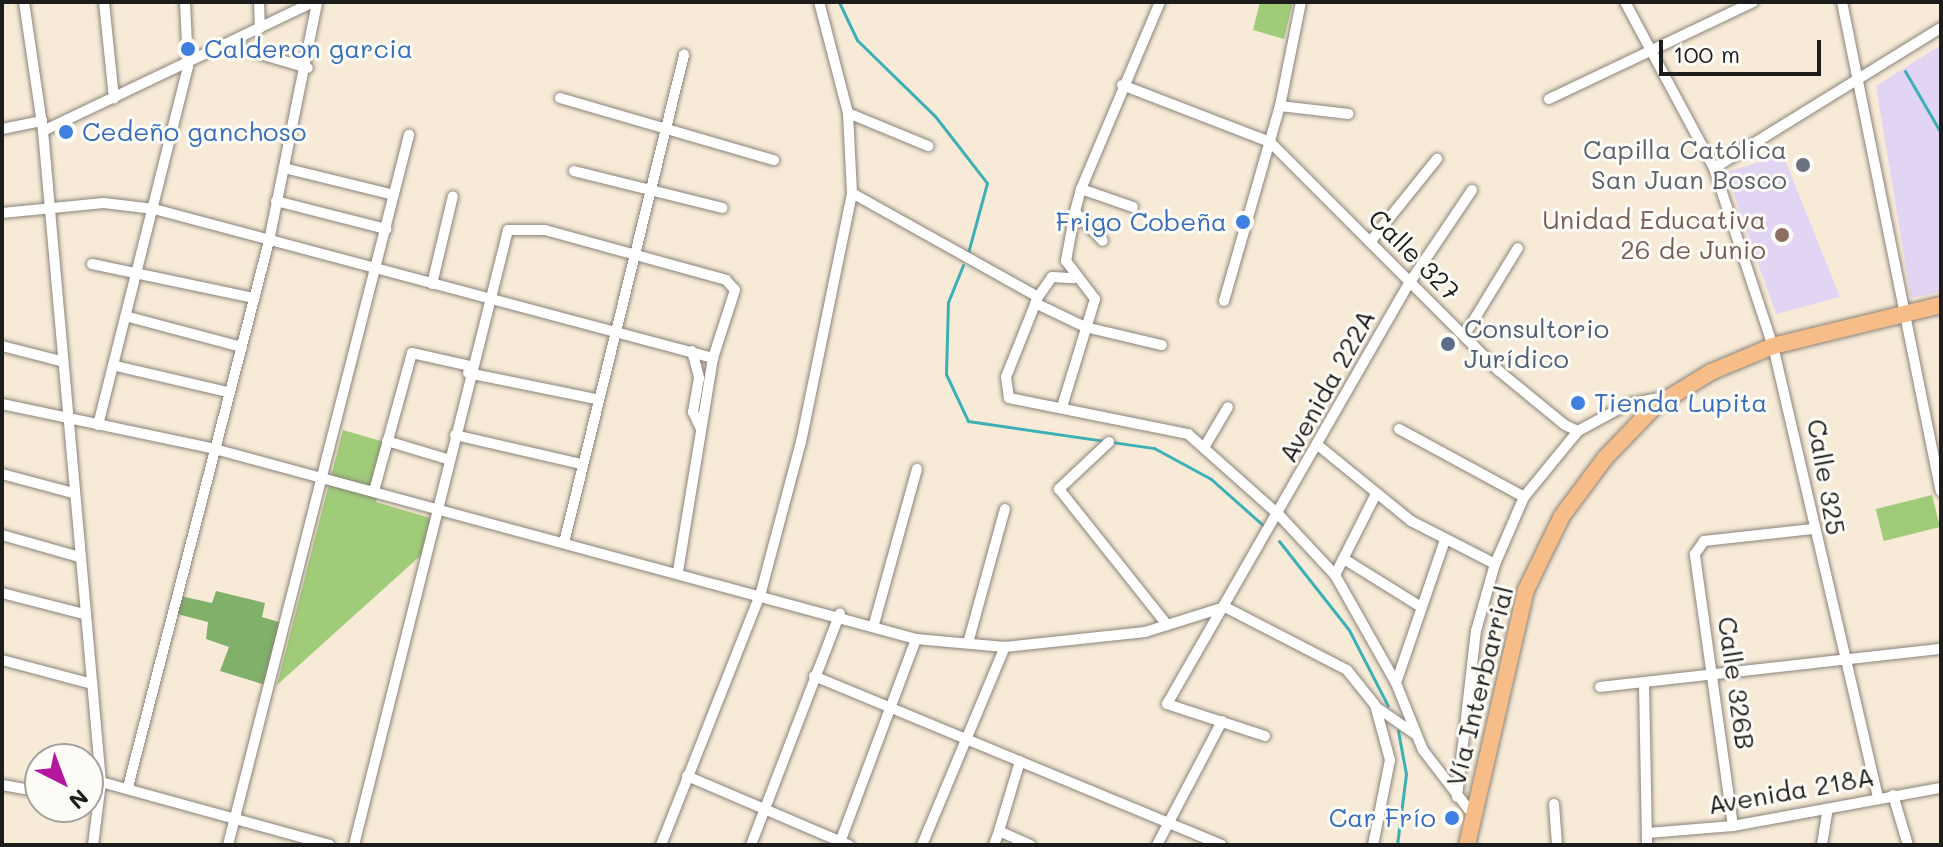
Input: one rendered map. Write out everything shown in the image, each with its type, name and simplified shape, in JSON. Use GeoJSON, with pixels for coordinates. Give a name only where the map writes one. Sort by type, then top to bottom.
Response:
{"type":"FeatureCollection","features":[{"type":"Feature","properties":{"kind":"main road","name":"Vía Interbarrial"},"geometry":{"type":"LineString","coordinates":[[1467,845],[1515,627],[1540,556],[1593,472],[1669,396],[1773,346],[1941,305]]}},
{"type":"Feature","properties":{"kind":"street"},"geometry":{"type":"LineString","coordinates":[[24,2],[42,126],[97,743]]}},
{"type":"Feature","properties":{"kind":"street"},"geometry":{"type":"LineString","coordinates":[[104,2],[114,98]]}},
{"type":"Feature","properties":{"kind":"street"},"geometry":{"type":"LineString","coordinates":[[98,425],[129,317],[188,66],[185,2]]}},
{"type":"Feature","properties":{"kind":"street"},"geometry":{"type":"LineString","coordinates":[[259,2],[260,28]]}},
{"type":"Feature","properties":{"kind":"street"},"geometry":{"type":"LineString","coordinates":[[2,129],[42,126],[114,98],[188,66],[315,2]]}},
{"type":"Feature","properties":{"kind":"street"},"geometry":{"type":"LineString","coordinates":[[128,787],[211,448],[242,347],[269,241],[308,68],[315,2]]}},
{"type":"Feature","properties":{"kind":"street"},"geometry":{"type":"LineString","coordinates":[[661,845],[761,592],[801,442],[852,193],[848,113],[819,2]]}},
{"type":"Feature","properties":{"kind":"street"},"geometry":{"type":"LineString","coordinates":[[1062,407],[1095,299],[1074,278],[1066,249],[1081,189],[1122,85],[1160,2]]}},
{"type":"Feature","properties":{"kind":"street"},"geometry":{"type":"LineString","coordinates":[[1224,301],[1280,106],[1301,2]]}},
{"type":"Feature","properties":{"kind":"street","name":"Calle 325"},"geometry":{"type":"LineString","coordinates":[[1625,2],[1646,52],[1714,168],[1773,346],[1803,458],[1812,529],[1878,799]]}},
{"type":"Feature","properties":{"kind":"street"},"geometry":{"type":"LineString","coordinates":[[1549,99],[1753,2]]}},
{"type":"Feature","properties":{"kind":"street"},"geometry":{"type":"LineString","coordinates":[[1842,2],[1941,491]]}},
{"type":"Feature","properties":{"kind":"street"},"geometry":{"type":"LineString","coordinates":[[1714,168],[1941,28]]}},
{"type":"Feature","properties":{"kind":"street"},"geometry":{"type":"LineString","coordinates":[[229,45],[308,68]]}},
{"type":"Feature","properties":{"kind":"street"},"geometry":{"type":"LineString","coordinates":[[564,543],[613,326],[684,55]]}},
{"type":"Feature","properties":{"kind":"street","name":"Calle 327"},"geometry":{"type":"LineString","coordinates":[[1122,85],[1270,142],[1464,336],[1578,431]]}},
{"type":"Feature","properties":{"kind":"street"},"geometry":{"type":"LineString","coordinates":[[560,98],[665,125],[774,160]]}},
{"type":"Feature","properties":{"kind":"street"},"geometry":{"type":"LineString","coordinates":[[1280,106],[1349,114]]}},
{"type":"Feature","properties":{"kind":"street"},"geometry":{"type":"LineString","coordinates":[[848,113],[928,146]]}},
{"type":"Feature","properties":{"kind":"street"},"geometry":{"type":"LineString","coordinates":[[228,845],[239,817],[318,477],[376,269],[409,135]]}},
{"type":"Feature","properties":{"kind":"street"},"geometry":{"type":"LineString","coordinates":[[1370,242],[1437,159]]}},
{"type":"Feature","properties":{"kind":"street"},"geometry":{"type":"LineString","coordinates":[[284,168],[394,195]]}},
{"type":"Feature","properties":{"kind":"street"},"geometry":{"type":"LineString","coordinates":[[574,171],[722,208]]}},
{"type":"Feature","properties":{"kind":"street"},"geometry":{"type":"LineString","coordinates":[[1081,189],[1133,207]]}},
{"type":"Feature","properties":{"kind":"street","name":"Avenida 222A"},"geometry":{"type":"LineString","coordinates":[[1222,721],[1167,704],[1280,516],[1410,282],[1472,190]]}},
{"type":"Feature","properties":{"kind":"street"},"geometry":{"type":"LineString","coordinates":[[852,193],[1085,327],[1162,345]]}},
{"type":"Feature","properties":{"kind":"street"},"geometry":{"type":"LineString","coordinates":[[432,284],[453,196]]}},
{"type":"Feature","properties":{"kind":"street"},"geometry":{"type":"LineString","coordinates":[[276,201],[386,229]]}},
{"type":"Feature","properties":{"kind":"street"},"geometry":{"type":"LineString","coordinates":[[2,213],[49,211],[104,203],[154,209],[432,284],[613,326],[713,358]]}},
{"type":"Feature","properties":{"kind":"street"},"geometry":{"type":"LineString","coordinates":[[1075,212],[1103,241]]}},
{"type":"Feature","properties":{"kind":"street"},"geometry":{"type":"LineString","coordinates":[[354,845],[439,508],[499,244],[520,225],[731,284],[713,358],[678,572]]}},
{"type":"Feature","properties":{"kind":"street"},"geometry":{"type":"LineString","coordinates":[[1464,336],[1518,248]]}},
{"type":"Feature","properties":{"kind":"street"},"geometry":{"type":"LineString","coordinates":[[92,264],[140,271],[254,298]]}},
{"type":"Feature","properties":{"kind":"street"},"geometry":{"type":"LineString","coordinates":[[1074,278],[1052,277],[1037,300],[1004,387],[1017,403],[1062,407],[1169,425],[1205,446],[1280,516],[1335,575],[1396,683],[1416,735],[1457,797],[1473,815]]}},
{"type":"Feature","properties":{"kind":"street"},"geometry":{"type":"LineString","coordinates":[[129,317],[242,347]]}},
{"type":"Feature","properties":{"kind":"street"},"geometry":{"type":"LineString","coordinates":[[2,346],[61,361]]}},
{"type":"Feature","properties":{"kind":"street"},"geometry":{"type":"LineString","coordinates":[[692,351],[699,378],[693,412],[701,429]]}},
{"type":"Feature","properties":{"kind":"street"},"geometry":{"type":"LineString","coordinates":[[374,491],[412,353],[469,370],[596,399]]}},
{"type":"Feature","properties":{"kind":"street"},"geometry":{"type":"LineString","coordinates":[[116,366],[228,392]]}},
{"type":"Feature","properties":{"kind":"street"},"geometry":{"type":"LineString","coordinates":[[1457,797],[1476,631],[1495,564],[1524,497],[1578,431],[1628,404],[1669,396]]}},
{"type":"Feature","properties":{"kind":"street"},"geometry":{"type":"LineString","coordinates":[[2,404],[68,421],[211,448],[840,613],[916,639],[1005,647],[1167,625],[1225,607],[1347,670],[1375,705],[1416,735]]}},
{"type":"Feature","properties":{"kind":"street"},"geometry":{"type":"LineString","coordinates":[[1205,446],[1228,407]]}},
{"type":"Feature","properties":{"kind":"street"},"geometry":{"type":"LineString","coordinates":[[1399,429],[1524,497]]}},
{"type":"Feature","properties":{"kind":"street"},"geometry":{"type":"LineString","coordinates":[[455,435],[582,464]]}},
{"type":"Feature","properties":{"kind":"street"},"geometry":{"type":"LineString","coordinates":[[387,441],[450,460]]}},
{"type":"Feature","properties":{"kind":"street"},"geometry":{"type":"LineString","coordinates":[[1109,442],[1059,489],[1167,625]]}},
{"type":"Feature","properties":{"kind":"street"},"geometry":{"type":"LineString","coordinates":[[1319,446],[1376,494],[1445,540],[1495,564]]}},
{"type":"Feature","properties":{"kind":"street"},"geometry":{"type":"LineString","coordinates":[[874,624],[917,469]]}},
{"type":"Feature","properties":{"kind":"street"},"geometry":{"type":"LineString","coordinates":[[2,474],[73,493]]}},
{"type":"Feature","properties":{"kind":"street"},"geometry":{"type":"LineString","coordinates":[[1335,575],[1376,494]]}},
{"type":"Feature","properties":{"kind":"street"},"geometry":{"type":"LineString","coordinates":[[968,643],[1005,509]]}},
{"type":"Feature","properties":{"kind":"street","name":"Calle 326B"},"geometry":{"type":"LineString","coordinates":[[1733,826],[1698,547],[1812,529]]}},
{"type":"Feature","properties":{"kind":"street"},"geometry":{"type":"LineString","coordinates":[[2,535],[79,557]]}},
{"type":"Feature","properties":{"kind":"street"},"geometry":{"type":"LineString","coordinates":[[1396,683],[1418,605],[1445,540]]}},
{"type":"Feature","properties":{"kind":"street"},"geometry":{"type":"LineString","coordinates":[[1344,559],[1418,605]]}},
{"type":"Feature","properties":{"kind":"street"},"geometry":{"type":"LineString","coordinates":[[2,593],[84,614]]}},
{"type":"Feature","properties":{"kind":"street"},"geometry":{"type":"LineString","coordinates":[[751,845],[840,613]]}},
{"type":"Feature","properties":{"kind":"street"},"geometry":{"type":"LineString","coordinates":[[687,776],[843,844],[894,709],[916,639]]}},
{"type":"Feature","properties":{"kind":"street"},"geometry":{"type":"LineString","coordinates":[[922,845],[964,738],[1005,647]]}},
{"type":"Feature","properties":{"kind":"street"},"geometry":{"type":"LineString","coordinates":[[1600,687],[1714,678],[1941,649]]}},
{"type":"Feature","properties":{"kind":"street"},"geometry":{"type":"LineString","coordinates":[[2,660],[92,684]]}},
{"type":"Feature","properties":{"kind":"street"},"geometry":{"type":"LineString","coordinates":[[814,676],[1221,845]]}},
{"type":"Feature","properties":{"kind":"street"},"geometry":{"type":"LineString","coordinates":[[1644,685],[1647,845]]}},
{"type":"Feature","properties":{"kind":"street"},"geometry":{"type":"LineString","coordinates":[[1373,845],[1390,760],[1375,705]]}},
{"type":"Feature","properties":{"kind":"street"},"geometry":{"type":"LineString","coordinates":[[1157,845],[1222,721],[1265,736]]}},
{"type":"Feature","properties":{"kind":"street"},"geometry":{"type":"LineString","coordinates":[[994,845],[1020,761]]}},
{"type":"Feature","properties":{"kind":"street"},"geometry":{"type":"LineString","coordinates":[[104,783],[239,817],[306,842],[329,845]]}},
{"type":"Feature","properties":{"kind":"street"},"geometry":{"type":"LineString","coordinates":[[2,788],[24,790]]}},
{"type":"Feature","properties":{"kind":"street","name":"Avenida 218A"},"geometry":{"type":"LineString","coordinates":[[1648,833],[1733,826],[1941,788]]}},
{"type":"Feature","properties":{"kind":"street"},"geometry":{"type":"LineString","coordinates":[[1893,795],[1908,845]]}},
{"type":"Feature","properties":{"kind":"street"},"geometry":{"type":"LineString","coordinates":[[1554,804],[1557,845]]}},
{"type":"Feature","properties":{"kind":"street"},"geometry":{"type":"LineString","coordinates":[[1822,845],[1828,809]]}},
{"type":"Feature","properties":{"kind":"street"},"geometry":{"type":"LineString","coordinates":[[93,845],[97,823]]}},
{"type":"Feature","properties":{"kind":"street"},"geometry":{"type":"LineString","coordinates":[[999,831],[1031,845]]}},
{"type":"Feature","properties":{"kind":"shaded area"},"geometry":{"type":"Polygon","coordinates":[[[1941,45],[1941,292],[1911,298],[1876,86],[1941,45]]]}},
{"type":"Feature","properties":{"kind":"shaded area","name":"Unidad Educativa 26 de Junio"},"geometry":{"type":"Polygon","coordinates":[[[1783,155],[1840,297],[1776,314],[1726,172],[1783,155]]]}},
{"type":"Feature","properties":{"kind":"green space"},"geometry":{"type":"Polygon","coordinates":[[[1260,2],[1293,2],[1284,39],[1253,30],[1260,2]]]}},
{"type":"Feature","properties":{"kind":"green space"},"geometry":{"type":"Polygon","coordinates":[[[343,430],[391,444],[376,502],[437,520],[429,548],[277,685],[343,430]]]}},
{"type":"Feature","properties":{"kind":"green space"},"geometry":{"type":"Polygon","coordinates":[[[1932,495],[1940,527],[1884,541],[1876,509],[1932,495]]]}},
{"type":"Feature","properties":{"kind":"green space"},"geometry":{"type":"Polygon","coordinates":[[[216,591],[265,603],[262,617],[289,625],[272,687],[220,671],[229,647],[206,639],[208,622],[177,614],[180,596],[212,603],[216,591]]]}},
{"type":"Feature","properties":{"kind":"waterway"},"geometry":{"type":"LineString","coordinates":[[839,2],[857,40],[935,116],[987,183],[968,253]]}},
{"type":"Feature","properties":{"kind":"waterway"},"geometry":{"type":"LineString","coordinates":[[1905,71],[1941,133]]}},
{"type":"Feature","properties":{"kind":"waterway"},"geometry":{"type":"LineString","coordinates":[[963,265],[948,302],[946,374],[968,421],[1154,448],[1211,479],[1265,527]]}},
{"type":"Feature","properties":{"kind":"waterway"},"geometry":{"type":"LineString","coordinates":[[1279,541],[1349,630],[1388,706]]}},
{"type":"Feature","properties":{"kind":"waterway"},"geometry":{"type":"LineString","coordinates":[[1397,845],[1406,774],[1398,731]]}},
{"type":"Feature","properties":{"kind":"place","name":"Calderon garcia"},"geometry":{"type":"Point","coordinates":[188,49]}},
{"type":"Feature","properties":{"kind":"place","name":"Cedeño ganchoso"},"geometry":{"type":"Point","coordinates":[66,132]}},
{"type":"Feature","properties":{"kind":"place","name":"Capilla Católica San Juan Bosco"},"geometry":{"type":"Point","coordinates":[1803,165]}},
{"type":"Feature","properties":{"kind":"place","name":"Frigo Cobeña"},"geometry":{"type":"Point","coordinates":[1243,222]}},
{"type":"Feature","properties":{"kind":"place","name":"Unidad Educativa 26 de Junio"},"geometry":{"type":"Point","coordinates":[1782,235]}},
{"type":"Feature","properties":{"kind":"place","name":"Consultorio Jurídico"},"geometry":{"type":"Point","coordinates":[1448,344]}},
{"type":"Feature","properties":{"kind":"place","name":"Tienda Lupita"},"geometry":{"type":"Point","coordinates":[1578,403]}},
{"type":"Feature","properties":{"kind":"place","name":"Car Frío"},"geometry":{"type":"Point","coordinates":[1452,818]}}]}
